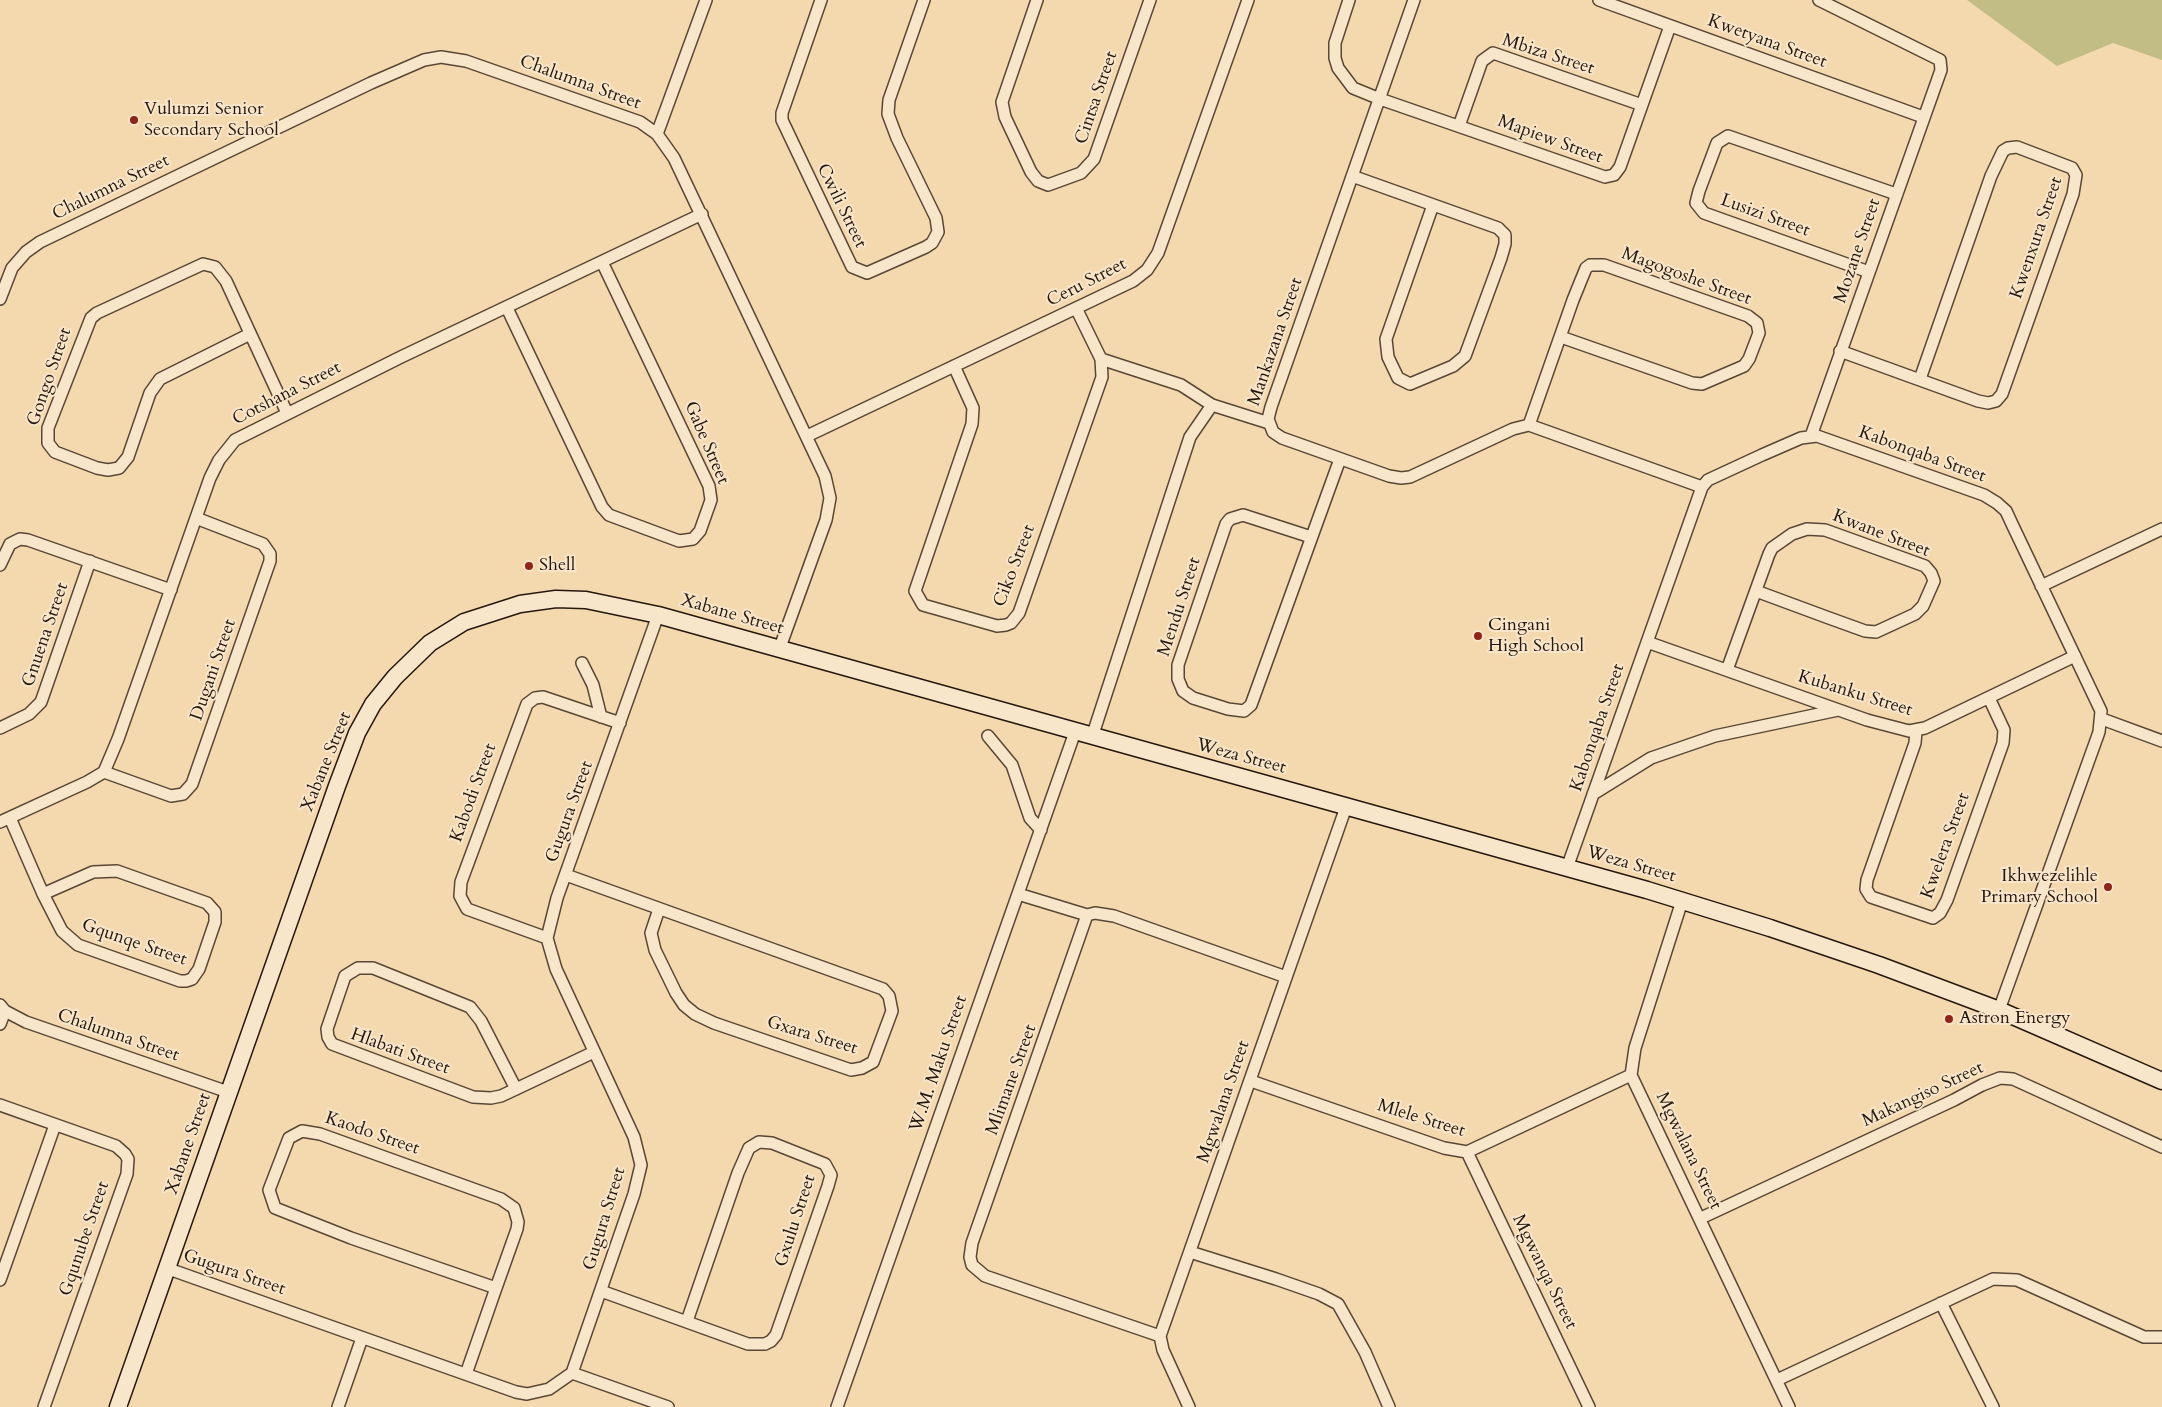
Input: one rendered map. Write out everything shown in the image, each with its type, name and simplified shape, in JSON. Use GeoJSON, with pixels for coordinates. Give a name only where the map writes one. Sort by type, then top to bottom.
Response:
{"type":"FeatureCollection","features":[{"type":"Feature","properties":{"kind":"street"},"geometry":{"type":"LineString","coordinates":[[657,134],[706,0]]}},
{"type":"Feature","properties":{"kind":"street","name":"Cwili Street"},"geometry":{"type":"LineString","coordinates":[[821,0],[782,113],[782,120],[852,267],[867,273],[926,247],[932,243],[938,232],[936,218],[897,138],[888,114],[889,100],[924,0]]}},
{"type":"Feature","properties":{"kind":"street","name":"Cintsa Street"},"geometry":{"type":"LineString","coordinates":[[1037,0],[1002,102],[1004,117],[1031,172],[1038,181],[1048,185],[1081,173],[1094,159],[1150,0]]}},
{"type":"Feature","properties":{"kind":"street","name":"Ceru Street"},"geometry":{"type":"LineString","coordinates":[[808,436],[1133,281],[1147,270],[1158,253],[1248,0]]}},
{"type":"Feature","properties":{"kind":"street","name":"Mapiew Street"},"geometry":{"type":"LineString","coordinates":[[1349,0],[1335,43],[1338,68],[1353,88],[1608,178],[1619,171],[1670,26]]}},
{"type":"Feature","properties":{"kind":"street","name":"Mankazana Street"},"geometry":{"type":"LineString","coordinates":[[1414,0],[1271,407],[1269,422],[1273,432],[1282,438],[1388,476],[1410,477],[1513,429],[1529,424]]}},
{"type":"Feature","properties":{"kind":"street","name":"Kwetyana Street"},"geometry":{"type":"LineString","coordinates":[[1599,0],[1923,117]]}},
{"type":"Feature","properties":{"kind":"street","name":"Mozane Street"},"geometry":{"type":"LineString","coordinates":[[1811,436],[1938,78],[1940,60],[1819,0]]}},
{"type":"Feature","properties":{"kind":"street","name":"Mbiza Street"},"geometry":{"type":"LineString","coordinates":[[1459,126],[1482,61],[1494,53],[1642,105]]}},
{"type":"Feature","properties":{"kind":"street","name":"Chalumna Street"},"geometry":{"type":"LineString","coordinates":[[0,299],[12,268],[26,252],[40,242],[379,79],[424,60],[441,57],[466,61],[640,122],[657,134],[669,148],[808,436],[825,476],[830,498],[826,520],[779,650]]}},
{"type":"Feature","properties":{"kind":"street","name":"Lusizi Street"},"geometry":{"type":"LineString","coordinates":[[1869,272],[1704,213],[1696,203],[1699,191],[1717,143],[1723,137],[1728,136],[1896,194]]}},
{"type":"Feature","properties":{"kind":"street","name":"Kwenxura Street"},"geometry":{"type":"LineString","coordinates":[[1840,351],[1983,402],[1992,403],[1999,398],[2073,194],[2076,175],[2072,168],[2017,147],[2011,147],[2003,151],[1991,176],[1920,379]]}},
{"type":"Feature","properties":{"kind":"street"},"geometry":{"type":"LineString","coordinates":[[1352,176],[1500,229],[1505,235],[1506,244],[1465,356],[1453,366],[1410,384],[1398,378],[1388,356],[1386,340],[1433,206]]}},
{"type":"Feature","properties":{"kind":"street","name":"Cotshana Street"},"geometry":{"type":"LineString","coordinates":[[104,772],[118,739],[210,478],[226,449],[241,437],[287,413],[702,214]]}},
{"type":"Feature","properties":{"kind":"street","name":"Gabe Street"},"geometry":{"type":"LineString","coordinates":[[506,308],[609,515],[679,541],[693,539],[700,531],[710,500],[709,486],[602,262]]}},
{"type":"Feature","properties":{"kind":"street","name":"Gongo Street"},"geometry":{"type":"LineString","coordinates":[[250,334],[160,379],[150,394],[128,457],[119,468],[108,470],[97,468],[55,452],[50,447],[47,436],[48,428],[87,324],[97,313],[196,266],[209,264],[220,272],[226,281],[287,413]]}},
{"type":"Feature","properties":{"kind":"street","name":"Magogoshe Street"},"geometry":{"type":"LineString","coordinates":[[1529,424],[1586,268],[1595,264],[1748,316],[1757,323],[1759,333],[1749,359],[1744,366],[1702,384],[1692,383],[1561,337]]}},
{"type":"Feature","properties":{"kind":"street","name":"Ciko Street"},"geometry":{"type":"LineString","coordinates":[[954,366],[973,408],[972,424],[915,591],[923,605],[997,626],[1011,623],[1019,613],[1099,388],[1103,368],[1101,359],[1076,308]]}},
{"type":"Feature","properties":{"kind":"street"},"geometry":{"type":"LineString","coordinates":[[1101,359],[1181,385],[1212,405],[1269,422]]}},
{"type":"Feature","properties":{"kind":"street"},"geometry":{"type":"LineString","coordinates":[[1092,736],[1190,437],[1212,405]]}},
{"type":"Feature","properties":{"kind":"street"},"geometry":{"type":"LineString","coordinates":[[1529,424],[1702,487],[1708,480],[1730,469],[1801,438],[1811,436]]}},
{"type":"Feature","properties":{"kind":"street","name":"Kabonqaba Street"},"geometry":{"type":"LineString","coordinates":[[1811,436],[1817,436],[1994,500],[2006,511],[2098,703],[2102,719]]}},
{"type":"Feature","properties":{"kind":"street","name":"Mendu Street"},"geometry":{"type":"LineString","coordinates":[[1312,537],[1244,514],[1230,519],[1226,524],[1178,665],[1178,679],[1182,691],[1193,698],[1228,709],[1244,711],[1252,705],[1340,459]]}},
{"type":"Feature","properties":{"kind":"street","name":"Kabonqaba Street"},"geometry":{"type":"LineString","coordinates":[[1567,868],[1702,487]]}},
{"type":"Feature","properties":{"kind":"street","name":"Dugani Street"},"geometry":{"type":"LineString","coordinates":[[104,772],[170,796],[183,794],[192,784],[270,561],[270,554],[263,544],[196,518]]}},
{"type":"Feature","properties":{"kind":"street","name":"Kwane Street"},"geometry":{"type":"LineString","coordinates":[[1727,670],[1756,591],[1772,548],[1792,534],[1807,529],[1825,530],[1925,566],[1931,572],[1934,581],[1919,611],[1876,632],[1829,618],[1756,591]]}},
{"type":"Feature","properties":{"kind":"street"},"geometry":{"type":"LineString","coordinates":[[2041,586],[2161,532]]}},
{"type":"Feature","properties":{"kind":"street"},"geometry":{"type":"LineString","coordinates":[[0,565],[10,544],[20,539],[28,540],[171,590]]}},
{"type":"Feature","properties":{"kind":"street","name":"Gnuena Street"},"geometry":{"type":"LineString","coordinates":[[0,728],[29,714],[41,702],[90,561]]}},
{"type":"Feature","properties":{"kind":"street","name":"Xabane Street"},"geometry":{"type":"LineString","coordinates":[[118,1407],[357,732],[373,704],[395,677],[418,653],[450,630],[483,615],[520,604],[556,599],[586,600],[658,615],[1075,732]]}},
{"type":"Feature","properties":{"kind":"street","name":"Gugura Street"},"geometry":{"type":"LineString","coordinates":[[166,1268],[504,1388],[527,1394],[549,1389],[572,1373],[639,1179],[640,1164],[634,1137],[556,969],[546,938],[552,913],[658,615]]}},
{"type":"Feature","properties":{"kind":"street","name":"Kubanku Street"},"geometry":{"type":"LineString","coordinates":[[1647,642],[1838,710],[1900,730],[1916,731],[2075,656]]}},
{"type":"Feature","properties":{"kind":"street"},"geometry":{"type":"LineString","coordinates":[[582,663],[593,685],[602,717]]}},
{"type":"Feature","properties":{"kind":"street","name":"Kabodi Street"},"geometry":{"type":"LineString","coordinates":[[546,938],[467,909],[460,896],[461,882],[526,704],[535,698],[544,697],[620,723]]}},
{"type":"Feature","properties":{"kind":"street","name":"Kwelera Street"},"geometry":{"type":"LineString","coordinates":[[1916,731],[1915,743],[1867,880],[1866,888],[1871,898],[1933,918],[1940,913],[1947,900],[2003,743],[2004,730],[1989,698]]}},
{"type":"Feature","properties":{"kind":"street"},"geometry":{"type":"LineString","coordinates":[[1593,794],[1651,758],[1715,736],[1838,710]]}},
{"type":"Feature","properties":{"kind":"street"},"geometry":{"type":"LineString","coordinates":[[1999,1010],[2099,732],[2102,719],[2162,741]]}},
{"type":"Feature","properties":{"kind":"street","name":"Weza Street"},"geometry":{"type":"LineString","coordinates":[[1075,732],[1682,901],[1873,963],[1999,1010],[2162,1081]]}},
{"type":"Feature","properties":{"kind":"street","name":"W.M. Maku Street"},"geometry":{"type":"LineString","coordinates":[[837,1407],[1075,732]]}},
{"type":"Feature","properties":{"kind":"street"},"geometry":{"type":"LineString","coordinates":[[988,736],[1012,764],[1030,818],[1041,830]]}},
{"type":"Feature","properties":{"kind":"street"},"geometry":{"type":"LineString","coordinates":[[5,820],[87,782],[104,772]]}},
{"type":"Feature","properties":{"kind":"street","name":"Mgwalana Street"},"geometry":{"type":"LineString","coordinates":[[1160,1336],[1346,807]]}},
{"type":"Feature","properties":{"kind":"street","name":"Gqunqe Street"},"geometry":{"type":"LineString","coordinates":[[5,820],[43,894],[62,931],[72,942],[180,981],[192,979],[196,975],[216,922],[215,912],[207,903],[118,871],[93,872],[43,894]]}},
{"type":"Feature","properties":{"kind":"street","name":"Gxara Street"},"geometry":{"type":"LineString","coordinates":[[566,875],[882,989],[889,996],[892,1011],[872,1062],[862,1068],[852,1070],[714,1023],[696,1014],[684,1004],[676,993],[655,950],[651,932],[658,909]]}},
{"type":"Feature","properties":{"kind":"street"},"geometry":{"type":"LineString","coordinates":[[1018,894],[1087,915],[1095,913],[1114,916],[1286,977]]}},
{"type":"Feature","properties":{"kind":"street"},"geometry":{"type":"LineString","coordinates":[[1632,1075],[1635,1048],[1682,901]]}},
{"type":"Feature","properties":{"kind":"street","name":"Mlimane Street"},"geometry":{"type":"LineString","coordinates":[[1087,915],[972,1243],[970,1256],[972,1265],[985,1276],[1160,1336]]}},
{"type":"Feature","properties":{"kind":"street","name":"Hlabati Street"},"geometry":{"type":"LineString","coordinates":[[516,1089],[481,1021],[470,1007],[373,968],[358,968],[346,976],[326,1029],[332,1044],[473,1097],[491,1098],[516,1089],[594,1052]]}},
{"type":"Feature","properties":{"kind":"street"},"geometry":{"type":"LineString","coordinates":[[0,1024],[2,1008]]}},
{"type":"Feature","properties":{"kind":"street","name":"Chalumna Street"},"geometry":{"type":"LineString","coordinates":[[2,1008],[26,1022],[228,1092]]}},
{"type":"Feature","properties":{"kind":"street","name":"Mgwalana Street"},"geometry":{"type":"LineString","coordinates":[[1632,1075],[1790,1407]]}},
{"type":"Feature","properties":{"kind":"street","name":"Mlele Street"},"geometry":{"type":"LineString","coordinates":[[1251,1081],[1444,1148],[1467,1152],[1632,1075]]}},
{"type":"Feature","properties":{"kind":"street","name":"Makangiso Street"},"geometry":{"type":"LineString","coordinates":[[1701,1218],[1954,1100],[1982,1084],[2000,1078],[2013,1079],[2162,1147]]}},
{"type":"Feature","properties":{"kind":"street","name":"Gqunube Street"},"geometry":{"type":"LineString","coordinates":[[0,1105],[116,1146],[126,1154],[128,1166],[44,1407]]}},
{"type":"Feature","properties":{"kind":"street"},"geometry":{"type":"LineString","coordinates":[[0,1280],[56,1125]]}},
{"type":"Feature","properties":{"kind":"street","name":"Kaodo Street"},"geometry":{"type":"LineString","coordinates":[[466,1374],[496,1288],[518,1222],[514,1208],[509,1203],[320,1134],[302,1131],[289,1138],[269,1190],[275,1208],[351,1238],[496,1288]]}},
{"type":"Feature","properties":{"kind":"street","name":"Gxulu Street"},"geometry":{"type":"LineString","coordinates":[[601,1291],[748,1344],[765,1344],[776,1335],[828,1186],[830,1175],[825,1164],[772,1143],[760,1142],[749,1148],[738,1173],[686,1321]]}},
{"type":"Feature","properties":{"kind":"street","name":"Mgwanqa Street"},"geometry":{"type":"LineString","coordinates":[[1467,1152],[1590,1407]]}},
{"type":"Feature","properties":{"kind":"street"},"geometry":{"type":"LineString","coordinates":[[1190,1252],[1319,1294],[1338,1304],[1365,1352],[1389,1407]]}},
{"type":"Feature","properties":{"kind":"street"},"geometry":{"type":"LineString","coordinates":[[1777,1380],[1978,1284],[1993,1279],[2007,1278],[2017,1280],[2144,1338],[2162,1337]]}},
{"type":"Feature","properties":{"kind":"street"},"geometry":{"type":"LineString","coordinates":[[1941,1303],[1993,1407]]}},
{"type":"Feature","properties":{"kind":"street"},"geometry":{"type":"LineString","coordinates":[[1160,1336],[1163,1350],[1189,1407]]}},
{"type":"Feature","properties":{"kind":"street"},"geometry":{"type":"LineString","coordinates":[[338,1407],[362,1338]]}},
{"type":"Feature","properties":{"kind":"street"},"geometry":{"type":"LineString","coordinates":[[572,1373],[655,1405],[668,1407]]}},
{"type":"Feature","properties":{"kind":"shaded area"},"geometry":{"type":"Polygon","coordinates":[[[1967,0],[2162,0],[2162,60],[2113,43],[2057,66],[1967,0]]]}},
{"type":"Feature","properties":{"kind":"place","name":"Vulumzi Senior Secondary School"},"geometry":{"type":"Point","coordinates":[134,120]}},
{"type":"Feature","properties":{"kind":"place","name":"Shell"},"geometry":{"type":"Point","coordinates":[529,566]}},
{"type":"Feature","properties":{"kind":"place","name":"Cingani High School"},"geometry":{"type":"Point","coordinates":[1478,636]}},
{"type":"Feature","properties":{"kind":"place","name":"Ikhwezelihle Primary School"},"geometry":{"type":"Point","coordinates":[2108,887]}},
{"type":"Feature","properties":{"kind":"place","name":"Astron Energy"},"geometry":{"type":"Point","coordinates":[1949,1019]}}]}
